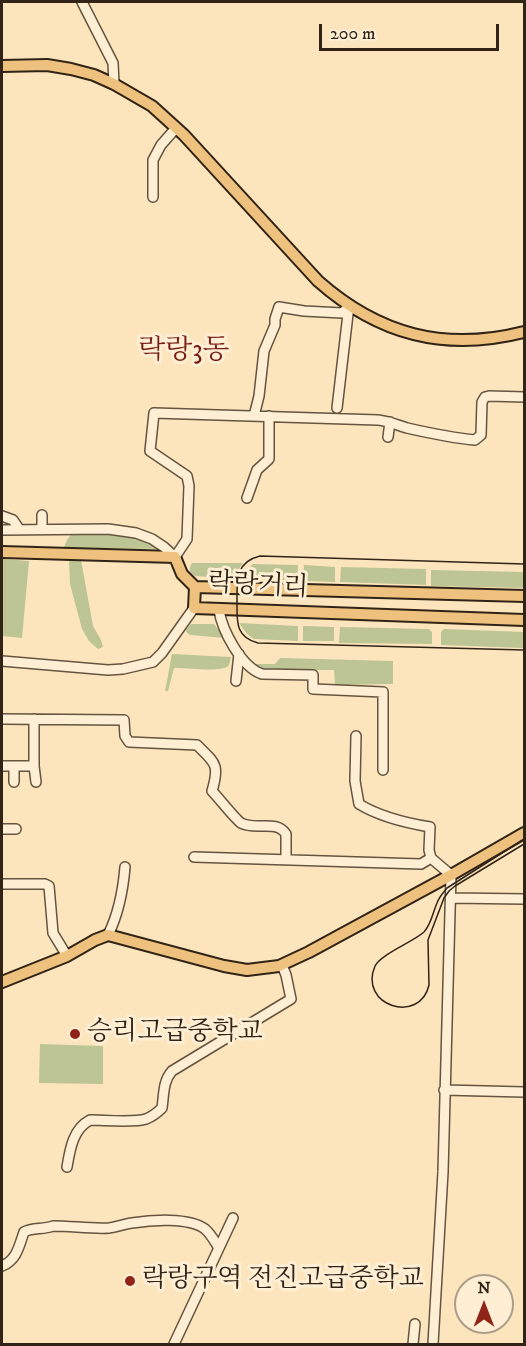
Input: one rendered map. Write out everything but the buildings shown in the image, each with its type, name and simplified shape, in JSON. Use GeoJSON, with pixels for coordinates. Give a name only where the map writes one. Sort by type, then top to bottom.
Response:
{"type":"FeatureCollection","features":[{"type":"Feature","properties":{"kind":"main road"},"geometry":{"type":"LineString","coordinates":[[2,66],[39,65],[94,75],[152,106],[176,128],[318,280],[358,312],[388,326],[423,337],[466,341],[525,332]]}},
{"type":"Feature","properties":{"kind":"main road"},"geometry":{"type":"LineString","coordinates":[[2,552],[175,557],[182,574],[195,587]]}},
{"type":"Feature","properties":{"kind":"main road","name":"락랑거리"},"geometry":{"type":"LineString","coordinates":[[525,596],[195,587],[194,608],[525,620]]}},
{"type":"Feature","properties":{"kind":"main road"},"geometry":{"type":"LineString","coordinates":[[2,982],[67,956],[108,935],[247,970],[282,965],[525,833]]}},
{"type":"Feature","properties":{"kind":"street"},"geometry":{"type":"LineString","coordinates":[[82,2],[113,63],[114,84]]}},
{"type":"Feature","properties":{"kind":"street"},"geometry":{"type":"LineString","coordinates":[[153,197],[153,160],[161,145],[176,128]]}},
{"type":"Feature","properties":{"kind":"street"},"geometry":{"type":"LineString","coordinates":[[338,408],[350,306]]}},
{"type":"Feature","properties":{"kind":"street"},"geometry":{"type":"LineString","coordinates":[[254,416],[259,396],[264,351],[275,325],[279,307],[342,314],[350,306]]}},
{"type":"Feature","properties":{"kind":"street"},"geometry":{"type":"LineString","coordinates":[[2,530],[108,529],[136,533],[158,543],[175,557],[187,539],[189,486],[187,476],[150,451],[154,413],[390,422],[403,427],[475,441],[480,435],[482,402],[485,397],[525,397]]}},
{"type":"Feature","properties":{"kind":"street"},"geometry":{"type":"LineString","coordinates":[[247,498],[257,470],[268,459],[269,416]]}},
{"type":"Feature","properties":{"kind":"street"},"geometry":{"type":"LineString","coordinates":[[388,437],[390,422]]}},
{"type":"Feature","properties":{"kind":"street"},"geometry":{"type":"LineString","coordinates":[[42,515],[42,529]]}},
{"type":"Feature","properties":{"kind":"street"},"geometry":{"type":"LineString","coordinates":[[2,516],[13,520],[20,529]]}},
{"type":"Feature","properties":{"kind":"street"},"geometry":{"type":"LineString","coordinates":[[2,661],[108,670],[135,667],[153,662],[194,608]]}},
{"type":"Feature","properties":{"kind":"street"},"geometry":{"type":"LineString","coordinates":[[219,610],[228,638],[254,672],[313,675],[313,689],[383,692],[383,770]]}},
{"type":"Feature","properties":{"kind":"street"},"geometry":{"type":"LineString","coordinates":[[236,681],[239,654]]}},
{"type":"Feature","properties":{"kind":"street"},"geometry":{"type":"LineString","coordinates":[[2,719],[124,720],[125,736],[129,742],[197,745],[215,763],[217,775],[212,791],[242,823],[255,826],[276,826],[284,831],[286,859]]}},
{"type":"Feature","properties":{"kind":"street"},"geometry":{"type":"LineString","coordinates":[[34,719],[36,782]]}},
{"type":"Feature","properties":{"kind":"street"},"geometry":{"type":"LineString","coordinates":[[356,736],[355,781],[359,804],[370,811],[410,823],[430,826],[431,858],[451,875],[443,1172],[433,1344]]}},
{"type":"Feature","properties":{"kind":"street"},"geometry":{"type":"LineString","coordinates":[[2,766],[34,766]]}},
{"type":"Feature","properties":{"kind":"street"},"geometry":{"type":"LineString","coordinates":[[14,766],[14,782]]}},
{"type":"Feature","properties":{"kind":"street"},"geometry":{"type":"LineString","coordinates":[[2,829],[16,829]]}},
{"type":"Feature","properties":{"kind":"street"},"geometry":{"type":"LineString","coordinates":[[194,857],[421,864],[431,858]]}},
{"type":"Feature","properties":{"kind":"street"},"geometry":{"type":"LineString","coordinates":[[108,935],[116,920],[123,891],[125,867]]}},
{"type":"Feature","properties":{"kind":"street"},"geometry":{"type":"LineString","coordinates":[[2,884],[50,886],[53,933],[67,956]]}},
{"type":"Feature","properties":{"kind":"street"},"geometry":{"type":"LineString","coordinates":[[451,898],[525,899]]}},
{"type":"Feature","properties":{"kind":"street"},"geometry":{"type":"LineString","coordinates":[[67,1167],[75,1134],[85,1123],[90,1120],[146,1119],[158,1112],[162,1108],[167,1077],[172,1071],[292,1000],[282,965]]}},
{"type":"Feature","properties":{"kind":"street"},"geometry":{"type":"LineString","coordinates":[[444,1090],[525,1092]]}},
{"type":"Feature","properties":{"kind":"street"},"geometry":{"type":"LineString","coordinates":[[174,1344],[233,1218]]}},
{"type":"Feature","properties":{"kind":"street"},"geometry":{"type":"LineString","coordinates":[[2,1266],[6,1265],[18,1252],[24,1232],[29,1229],[53,1226],[106,1228],[153,1221],[188,1222],[204,1229],[219,1248]]}},
{"type":"Feature","properties":{"kind":"street"},"geometry":{"type":"LineString","coordinates":[[413,1344],[415,1324]]}},
{"type":"Feature","properties":{"kind":"green space"},"geometry":{"type":"Polygon","coordinates":[[[79,531],[129,535],[162,549],[64,548],[69,537],[79,531]]]}},
{"type":"Feature","properties":{"kind":"green space"},"geometry":{"type":"Polygon","coordinates":[[[2,559],[29,561],[22,638],[2,636],[2,559]]]}},
{"type":"Feature","properties":{"kind":"green space"},"geometry":{"type":"Polygon","coordinates":[[[69,560],[81,560],[93,626],[103,647],[98,649],[89,641],[82,629],[70,584],[69,560]]]}},
{"type":"Feature","properties":{"kind":"green space"},"geometry":{"type":"Polygon","coordinates":[[[192,563],[243,563],[235,579],[195,576],[190,571],[192,563]]]}},
{"type":"Feature","properties":{"kind":"green space"},"geometry":{"type":"Polygon","coordinates":[[[253,564],[298,565],[296,581],[241,579],[244,572],[253,564]]]}},
{"type":"Feature","properties":{"kind":"green space"},"geometry":{"type":"Polygon","coordinates":[[[304,565],[335,567],[335,582],[306,581],[303,578],[304,565]]]}},
{"type":"Feature","properties":{"kind":"green space"},"geometry":{"type":"Polygon","coordinates":[[[341,567],[426,569],[426,585],[340,582],[341,567]]]}},
{"type":"Feature","properties":{"kind":"green space"},"geometry":{"type":"Polygon","coordinates":[[[431,570],[524,572],[524,588],[431,586],[431,570]]]}},
{"type":"Feature","properties":{"kind":"green space"},"geometry":{"type":"Polygon","coordinates":[[[239,623],[298,626],[298,641],[254,639],[239,623]]]}},
{"type":"Feature","properties":{"kind":"green space"},"geometry":{"type":"Polygon","coordinates":[[[191,624],[214,624],[225,638],[190,635],[186,630],[191,624]]]}},
{"type":"Feature","properties":{"kind":"green space"},"geometry":{"type":"Polygon","coordinates":[[[303,626],[334,627],[334,641],[303,641],[303,626]]]}},
{"type":"Feature","properties":{"kind":"green space"},"geometry":{"type":"Polygon","coordinates":[[[340,627],[429,629],[432,632],[432,644],[339,643],[340,627]]]}},
{"type":"Feature","properties":{"kind":"green space"},"geometry":{"type":"Polygon","coordinates":[[[444,629],[524,632],[524,648],[441,645],[441,632],[444,629]]]}},
{"type":"Feature","properties":{"kind":"green space"},"geometry":{"type":"Polygon","coordinates":[[[172,654],[231,657],[229,665],[224,668],[174,668],[168,691],[165,691],[172,654]]]}},
{"type":"Feature","properties":{"kind":"green space"},"geometry":{"type":"Polygon","coordinates":[[[280,658],[393,661],[393,684],[335,685],[334,670],[259,670],[250,664],[275,664],[280,658]]]}},
{"type":"Feature","properties":{"kind":"green space"},"geometry":{"type":"Polygon","coordinates":[[[40,1044],[103,1046],[103,1084],[39,1083],[40,1044]]]}},
{"type":"Feature","properties":{"kind":"tram line"},"geometry":{"type":"LineString","coordinates":[[524,564],[260,556],[252,559],[242,568],[237,587],[239,627],[245,637],[258,643],[524,650]]}},
{"type":"Feature","properties":{"kind":"tram line"},"geometry":{"type":"LineString","coordinates":[[524,839],[447,888],[439,899],[424,932],[378,962],[372,980],[375,991],[382,1000],[392,1006],[403,1007],[414,1005],[423,997],[429,985],[428,940],[444,898],[455,886],[524,844]]}},
{"type":"Feature","properties":{"kind":"place","name":"승리고급중학교"},"geometry":{"type":"Point","coordinates":[75,1034]}},
{"type":"Feature","properties":{"kind":"place","name":"락랑구역 전진고급중학교"},"geometry":{"type":"Point","coordinates":[130,1281]}},
{"type":"Feature","properties":{"kind":"district","name":"락랑3동"},"geometry":{"type":"Point","coordinates":[184,352]}}]}
